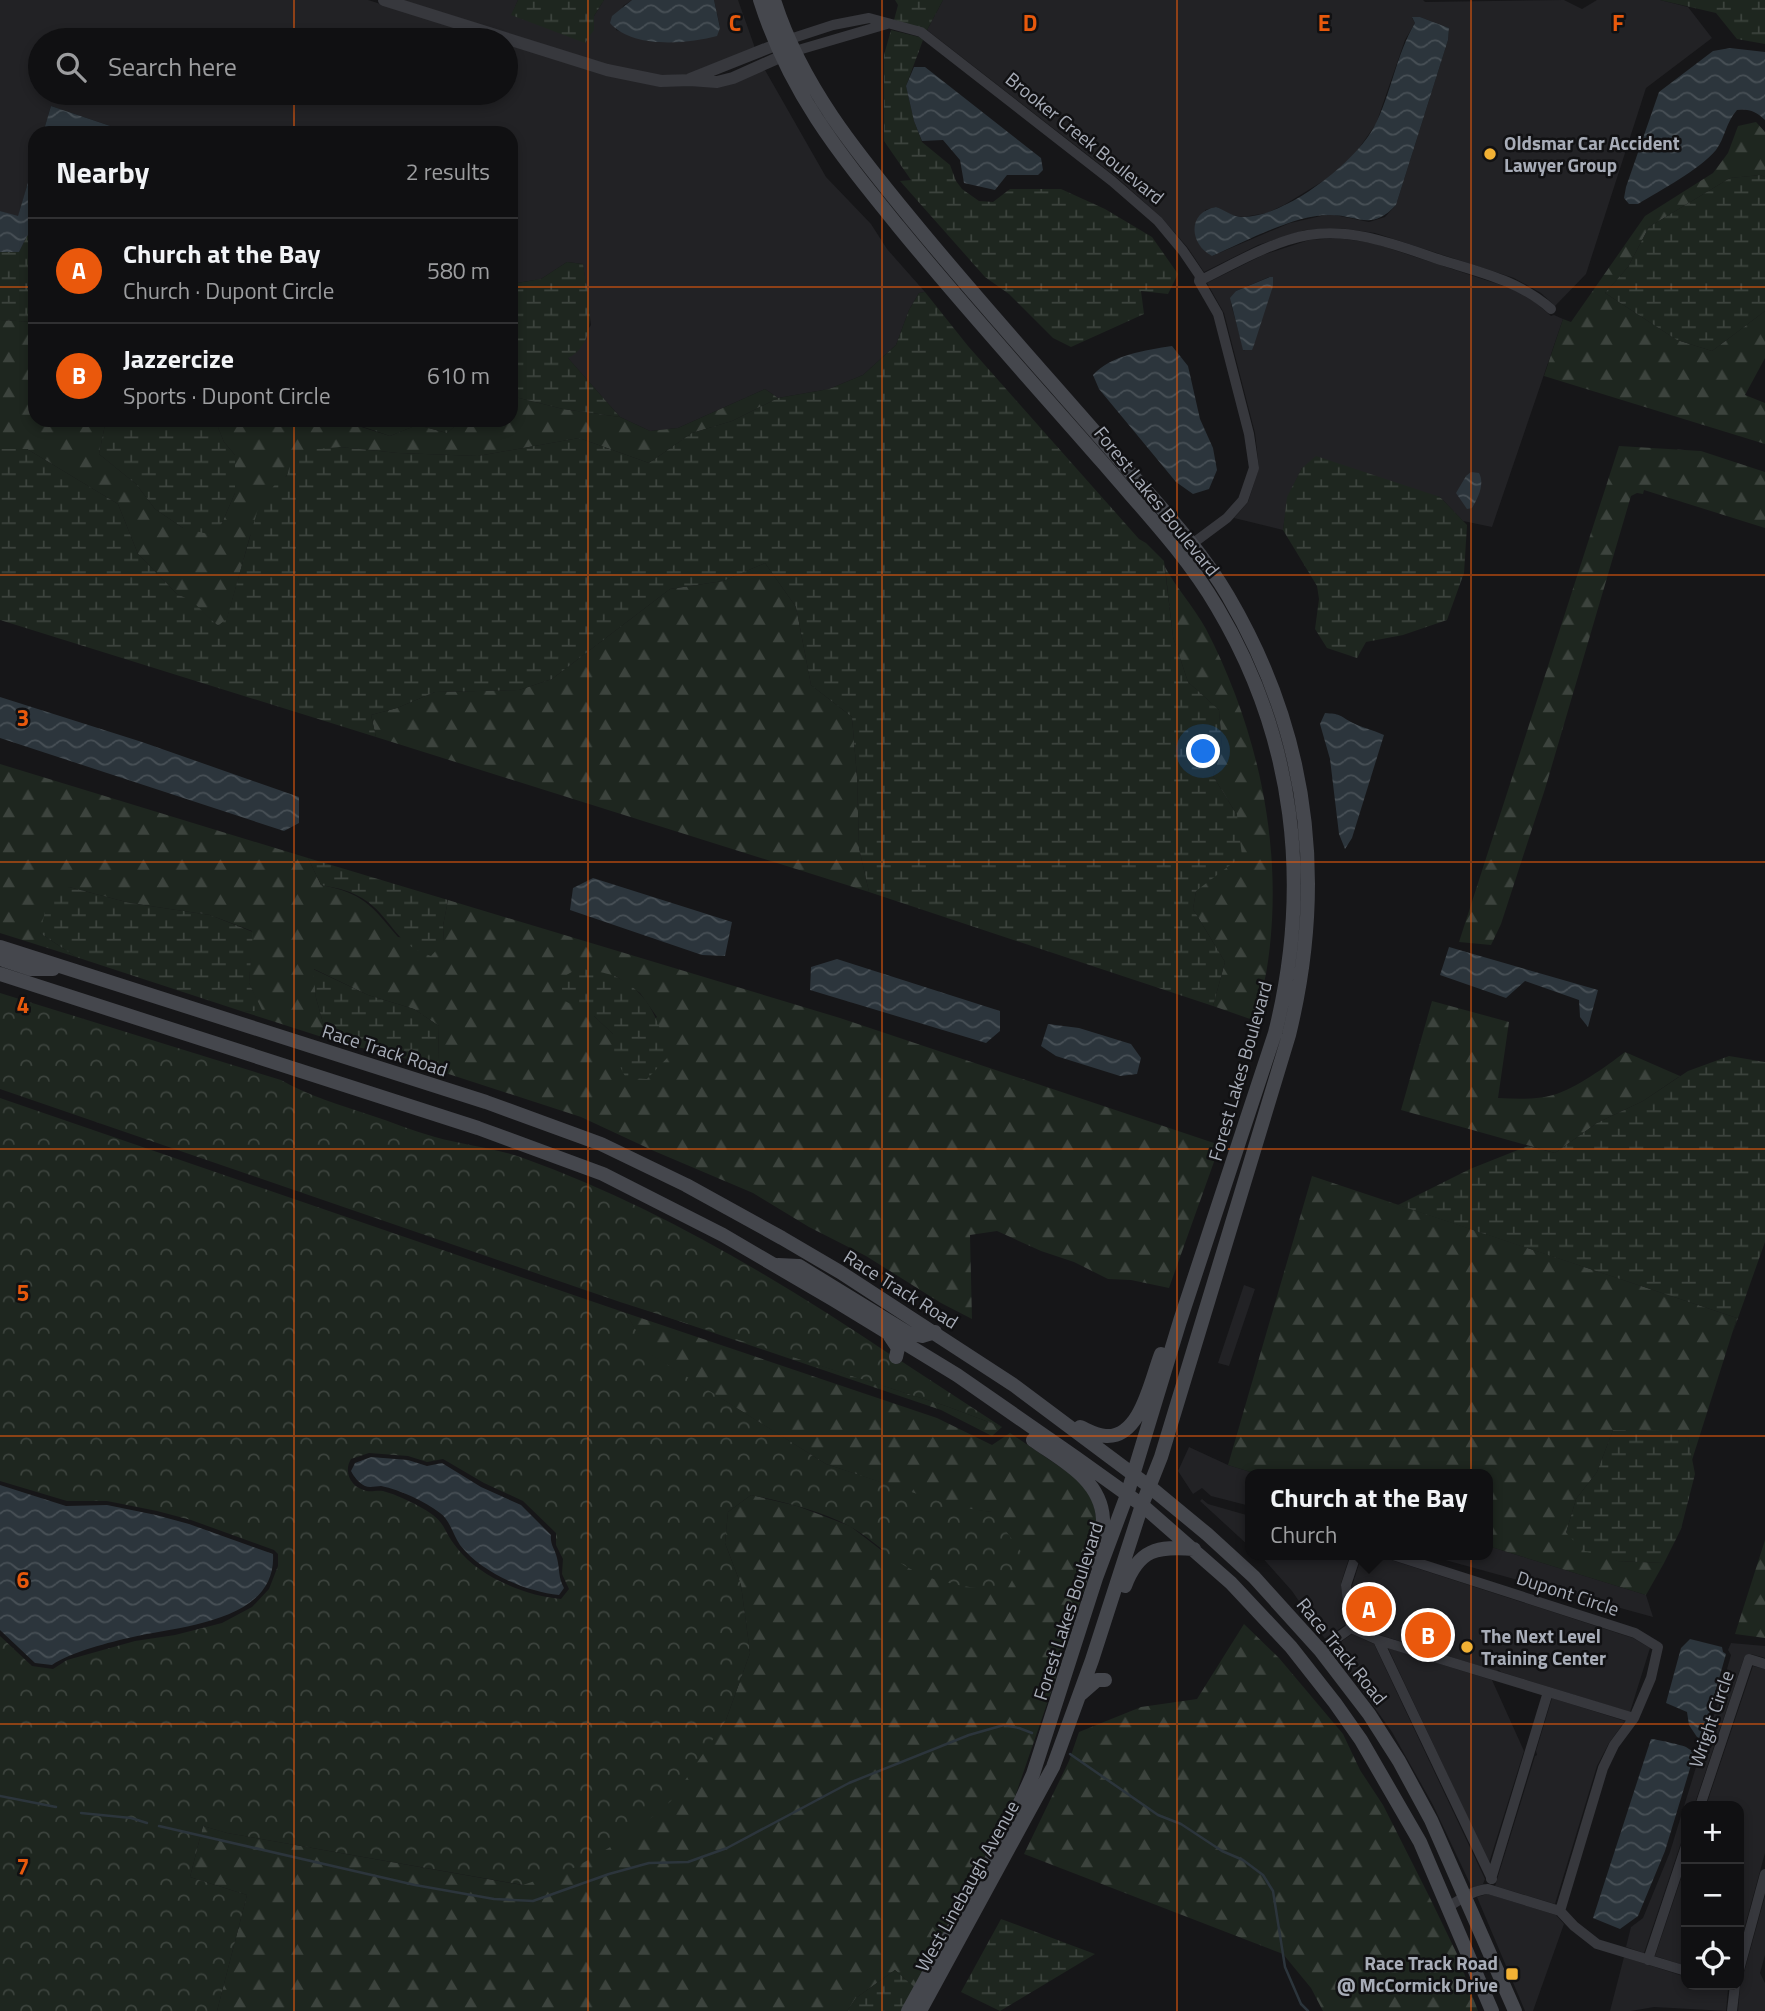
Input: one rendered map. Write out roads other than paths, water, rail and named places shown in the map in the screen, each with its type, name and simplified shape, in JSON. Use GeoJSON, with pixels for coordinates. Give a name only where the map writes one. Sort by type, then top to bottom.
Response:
{"type":"FeatureCollection","features":[{"type":"Feature","properties":{"kind":"main road","name":"Forest Lakes Boulevard"},"geometry":{"type":"LineString","coordinates":[[760,0],[785,48],[816,120],[851,169],[921,254],[1172,543],[1215,604],[1253,677],[1272,732],[1285,785],[1295,856],[1292,947],[1284,998],[1230,1174],[1180,1321],[1128,1496],[1096,1578],[1075,1644],[1062,1662],[1024,1797],[908,2011]]}},
{"type":"Feature","properties":{"kind":"main road","name":"Forest Lakes Boulevard"},"geometry":{"type":"LineString","coordinates":[[774,0],[785,48],[860,157],[1192,544],[1227,595],[1266,670],[1286,727],[1304,809],[1309,855],[1306,949],[1289,1035],[1150,1487],[1092,1660],[1047,1778]]}},
{"type":"Feature","properties":{"kind":"main road","name":"Race Track Road"},"geometry":{"type":"LineString","coordinates":[[0,947],[486,1102],[601,1144],[686,1185],[782,1238],[935,1332],[1058,1416],[1207,1534],[1254,1577],[1320,1650],[1369,1714],[1399,1761],[1431,1820],[1515,2011]]}},
{"type":"Feature","properties":{"kind":"main road"},"geometry":{"type":"LineString","coordinates":[[0,959],[30,969],[69,969]]}},
{"type":"Feature","properties":{"kind":"main road","name":"Race Track Road"},"geometry":{"type":"LineString","coordinates":[[0,974],[528,1145],[645,1193],[777,1266],[957,1375],[1142,1505],[1231,1583],[1271,1625],[1361,1740],[1420,1842],[1492,2011]]}},
{"type":"Feature","properties":{"kind":"main road"},"geometry":{"type":"LineString","coordinates":[[1058,1416],[1096,1434],[1108,1436],[1125,1431],[1135,1421],[1166,1342],[1218,1192],[1230,1174]]}},
{"type":"Feature","properties":{"kind":"main road"},"geometry":{"type":"LineString","coordinates":[[777,1266],[799,1266],[908,1333],[922,1336],[935,1332]]}},
{"type":"Feature","properties":{"kind":"main road"},"geometry":{"type":"LineString","coordinates":[[886,1332],[898,1348],[896,1357]]}},
{"type":"Feature","properties":{"kind":"main road"},"geometry":{"type":"LineString","coordinates":[[921,1354],[943,1378],[1082,1475],[1092,1486],[1103,1518],[1096,1578]]}},
{"type":"Feature","properties":{"kind":"main road"},"geometry":{"type":"LineString","coordinates":[[1092,1660],[1107,1635],[1135,1564],[1160,1549],[1194,1549]]}},
{"type":"Feature","properties":{"kind":"main road"},"geometry":{"type":"LineString","coordinates":[[1047,1778],[1050,1750],[1072,1681],[1062,1662]]}},
{"type":"Feature","properties":{"kind":"main road"},"geometry":{"type":"LineString","coordinates":[[1078,1698],[1090,1684],[1105,1680]]}},
{"type":"Feature","properties":{"kind":"main road","name":"West Linebaugh Avenue"},"geometry":{"type":"LineString","coordinates":[[920,2011],[1047,1778]]}},
{"type":"Feature","properties":{"kind":"street","name":"Brooker Creek Boulevard"},"geometry":{"type":"LineString","coordinates":[[384,0],[473,28]]}},
{"type":"Feature","properties":{"kind":"street","name":"Brooker Creek Boulevard"},"geometry":{"type":"LineString","coordinates":[[518,42],[607,70],[661,81],[690,80],[785,48],[887,24],[921,32],[1112,181],[1158,222],[1200,276],[1199,281],[1218,314],[1249,434],[1254,468],[1242,500],[1227,518],[1192,544]]}},
{"type":"Feature","properties":{"kind":"street"},"geometry":{"type":"LineString","coordinates":[[1199,281],[1260,250],[1307,235],[1338,233],[1374,238],[1513,283],[1551,309]]}},
{"type":"Feature","properties":{"kind":"street"},"geometry":{"type":"LineString","coordinates":[[1351,1628],[1346,1585],[1354,1560]]}},
{"type":"Feature","properties":{"kind":"street","name":"Dupont Circle"},"geometry":{"type":"LineString","coordinates":[[1409,1560],[1635,1633],[1658,1647],[1651,1678],[1634,1718],[1614,1745],[1603,1768],[1560,1911]]}},
{"type":"Feature","properties":{"kind":"street"},"geometry":{"type":"LineString","coordinates":[[1320,1650],[1351,1628]]}},
{"type":"Feature","properties":{"kind":"street"},"geometry":{"type":"LineString","coordinates":[[1351,1628],[1378,1640],[1634,1718]]}},
{"type":"Feature","properties":{"kind":"street"},"geometry":{"type":"LineString","coordinates":[[1378,1640],[1490,1884],[1560,1911],[1597,1944],[1681,1969]]}},
{"type":"Feature","properties":{"kind":"street","name":"Wright Circle"},"geometry":{"type":"LineString","coordinates":[[1702,1801],[1749,1659],[1765,1664]]}},
{"type":"Feature","properties":{"kind":"street"},"geometry":{"type":"LineString","coordinates":[[1448,1907],[1490,1884],[1548,1692]]}},
{"type":"Feature","properties":{"kind":"street"},"geometry":{"type":"LineString","coordinates":[[1648,1959],[1681,1861]]}},
{"type":"Feature","properties":{"kind":"street"},"geometry":{"type":"LineString","coordinates":[[1744,1952],[1765,1874]]}},
{"type":"Feature","properties":{"kind":"street"},"geometry":{"type":"LineString","coordinates":[[1732,2011],[1733,1990]]}},
{"type":"Feature","properties":{"kind":"water"},"geometry":{"type":"Polygon","coordinates":[[[632,0],[714,0],[720,28],[717,36],[691,41],[646,41],[632,37],[610,23],[612,16],[632,0]]]}},
{"type":"Feature","properties":{"kind":"water"},"geometry":{"type":"Polygon","coordinates":[[[1412,17],[1420,17],[1449,28],[1448,40],[1396,205],[1372,220],[1316,216],[1270,230],[1212,256],[1204,251],[1196,237],[1195,229],[1200,215],[1207,210],[1216,207],[1241,217],[1277,209],[1316,186],[1351,157],[1365,141],[1380,115],[1403,48],[1415,23],[1412,17]]]}},
{"type":"Feature","properties":{"kind":"water"},"geometry":{"type":"Polygon","coordinates":[[[1730,48],[1765,52],[1765,120],[1752,111],[1737,110],[1716,150],[1700,165],[1638,204],[1629,204],[1624,198],[1626,187],[1659,92],[1713,51],[1730,48]]]}},
{"type":"Feature","properties":{"kind":"water"},"geometry":{"type":"Polygon","coordinates":[[[914,67],[925,67],[1041,158],[1043,170],[1038,175],[1007,175],[995,190],[964,183],[960,160],[943,140],[922,141],[906,86],[914,67]]]}},
{"type":"Feature","properties":{"kind":"water"},"geometry":{"type":"Polygon","coordinates":[[[51,106],[110,126],[45,126],[51,106]]]}},
{"type":"Feature","properties":{"kind":"water"},"geometry":{"type":"Polygon","coordinates":[[[28,182],[28,235],[19,252],[0,252],[0,211],[18,216],[28,182]]]}},
{"type":"Feature","properties":{"kind":"water"},"geometry":{"type":"Polygon","coordinates":[[[1273,277],[1273,286],[1254,345],[1252,350],[1243,350],[1230,298],[1236,291],[1273,277]]]}},
{"type":"Feature","properties":{"kind":"water"},"geometry":{"type":"Polygon","coordinates":[[[1172,346],[1188,366],[1200,419],[1213,448],[1217,470],[1209,489],[1193,494],[1176,482],[1099,389],[1093,375],[1119,358],[1172,346]]]}},
{"type":"Feature","properties":{"kind":"water"},"geometry":{"type":"Polygon","coordinates":[[[1471,472],[1479,473],[1481,486],[1472,508],[1467,509],[1456,493],[1471,472]]]}},
{"type":"Feature","properties":{"kind":"water"},"geometry":{"type":"Polygon","coordinates":[[[0,697],[142,742],[299,797],[299,823],[284,831],[0,738],[0,697]]]}},
{"type":"Feature","properties":{"kind":"water"},"geometry":{"type":"Polygon","coordinates":[[[1325,713],[1339,715],[1384,735],[1352,838],[1345,849],[1339,834],[1330,759],[1320,724],[1325,713]]]}},
{"type":"Feature","properties":{"kind":"water"},"geometry":{"type":"Polygon","coordinates":[[[593,878],[732,922],[725,956],[702,955],[570,910],[573,888],[593,878]]]}},
{"type":"Feature","properties":{"kind":"water"},"geometry":{"type":"Polygon","coordinates":[[[1449,947],[1598,990],[1588,1027],[1580,1017],[1579,1000],[1525,981],[1506,998],[1440,975],[1449,947]]]}},
{"type":"Feature","properties":{"kind":"water"},"geometry":{"type":"Polygon","coordinates":[[[837,959],[1000,1011],[1000,1031],[986,1043],[810,990],[811,967],[837,959]]]}},
{"type":"Feature","properties":{"kind":"water"},"geometry":{"type":"Polygon","coordinates":[[[1048,1024],[1079,1028],[1131,1044],[1141,1058],[1137,1074],[1120,1076],[1056,1056],[1041,1046],[1048,1024]]]}},
{"type":"Feature","properties":{"kind":"water"},"geometry":{"type":"Polygon","coordinates":[[[371,1457],[408,1460],[427,1466],[442,1463],[481,1487],[521,1505],[551,1535],[564,1588],[559,1595],[533,1590],[505,1579],[469,1555],[443,1516],[434,1509],[396,1490],[363,1485],[351,1471],[355,1463],[371,1457]]]}},
{"type":"Feature","properties":{"kind":"water"},"geometry":{"type":"Polygon","coordinates":[[[0,1485],[66,1506],[107,1505],[189,1524],[273,1554],[270,1577],[259,1594],[243,1607],[222,1617],[102,1645],[52,1665],[35,1663],[0,1630],[0,1485]]]}},
{"type":"Feature","properties":{"kind":"water"},"geometry":{"type":"Polygon","coordinates":[[[1690,1639],[1722,1647],[1726,1654],[1702,1739],[1697,1737],[1689,1725],[1687,1712],[1666,1703],[1681,1648],[1690,1639]]]}},
{"type":"Feature","properties":{"kind":"water"},"geometry":{"type":"Polygon","coordinates":[[[1651,1739],[1684,1746],[1695,1752],[1665,1851],[1638,1916],[1620,1929],[1593,1918],[1651,1739]]]}},
{"type":"Feature","properties":{"kind":"waterway"},"geometry":{"type":"LineString","coordinates":[[159,1826],[415,1885],[494,1899],[533,1901],[649,1863],[688,1862],[727,1848],[849,1783],[969,1735],[1004,1725],[1032,1733]]}},
{"type":"Feature","properties":{"kind":"waterway"},"geometry":{"type":"LineString","coordinates":[[1070,1754],[1158,1815],[1181,1824],[1222,1851],[1243,1860],[1263,1875],[1273,1891],[1285,1967],[1301,2004],[1308,2011]]}},
{"type":"Feature","properties":{"kind":"waterway"},"geometry":{"type":"LineString","coordinates":[[0,1796],[56,1807]]}},
{"type":"Feature","properties":{"kind":"waterway"},"geometry":{"type":"LineString","coordinates":[[81,1813],[131,1818],[147,1823]]}},
{"type":"Feature","properties":{"kind":"place","name":"Oldsmar Car Accident Lawyer Group"},"geometry":{"type":"Point","coordinates":[1490,154]}},
{"type":"Feature","properties":{"kind":"place","name":"Church at the Bay"},"geometry":{"type":"Point","coordinates":[1369,1609]}},
{"type":"Feature","properties":{"kind":"place","name":"Jazzercize"},"geometry":{"type":"Point","coordinates":[1428,1635]}},
{"type":"Feature","properties":{"kind":"place","name":"The Next Level Training Center"},"geometry":{"type":"Point","coordinates":[1467,1647]}},
{"type":"Feature","properties":{"kind":"place","name":"Race Track Road @ McCormick Drive"},"geometry":{"type":"Point","coordinates":[1512,1974]}}]}
